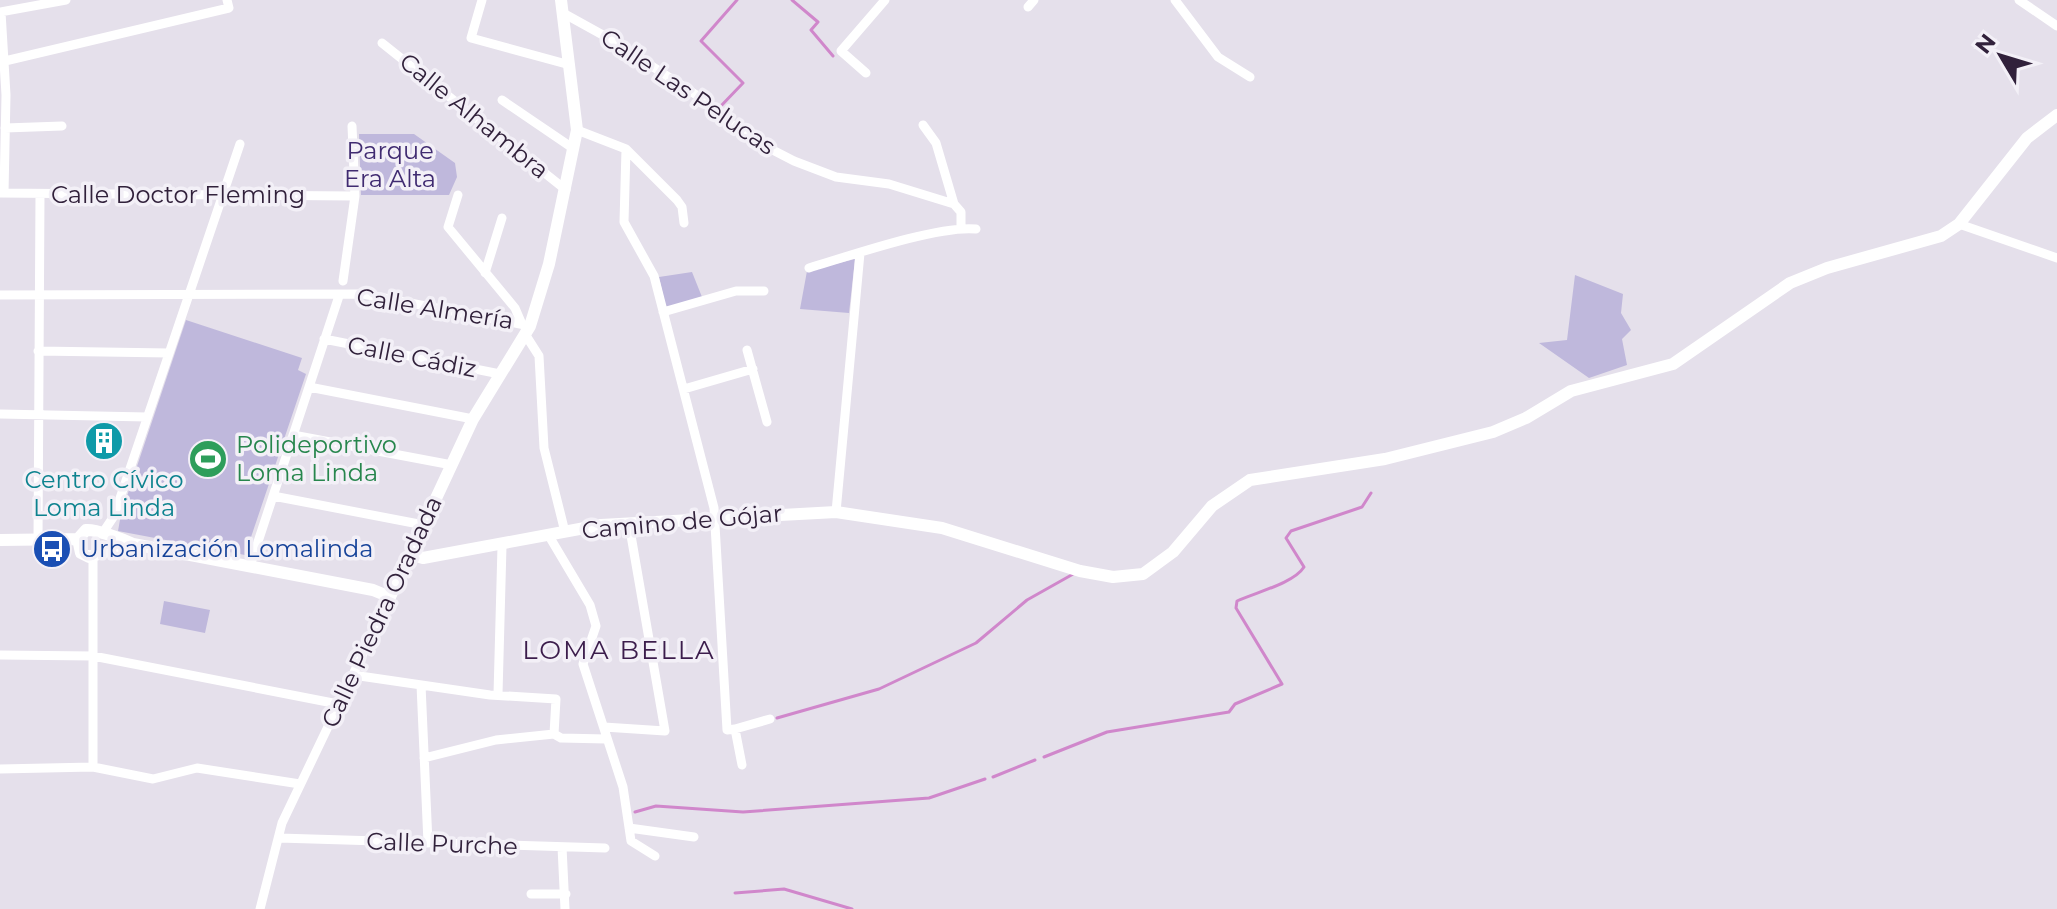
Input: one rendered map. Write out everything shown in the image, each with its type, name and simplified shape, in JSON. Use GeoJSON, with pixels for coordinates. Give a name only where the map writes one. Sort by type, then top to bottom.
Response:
{"type":"FeatureCollection","features":[{"type":"Feature","properties":{"kind":"street"},"geometry":{"type":"LineString","coordinates":[[2,193],[5,61],[1,12],[66,0]]}},
{"type":"Feature","properties":{"kind":"street"},"geometry":{"type":"LineString","coordinates":[[482,0],[471,38],[570,65]]}},
{"type":"Feature","properties":{"kind":"street"},"geometry":{"type":"LineString","coordinates":[[866,73],[841,51],[885,0]]}},
{"type":"Feature","properties":{"kind":"street"},"geometry":{"type":"LineString","coordinates":[[1175,0],[1218,57],[1250,77]]}},
{"type":"Feature","properties":{"kind":"street"},"geometry":{"type":"LineString","coordinates":[[2019,0],[2057,26]]}},
{"type":"Feature","properties":{"kind":"street"},"geometry":{"type":"LineString","coordinates":[[5,61],[228,4]]}},
{"type":"Feature","properties":{"kind":"street","name":"Calle Piedra Oradada"},"geometry":{"type":"LineString","coordinates":[[260,909],[279,838],[300,784],[473,419],[525,327],[549,264],[577,130],[562,7]]}},
{"type":"Feature","properties":{"kind":"street","name":"Calle Las Pelucas"},"geometry":{"type":"LineString","coordinates":[[562,7],[701,98],[721,117],[752,138],[794,161],[836,177],[889,184],[958,208]]}},
{"type":"Feature","properties":{"kind":"street","name":"Calle Alhambra"},"geometry":{"type":"LineString","coordinates":[[382,43],[566,190]]}},
{"type":"Feature","properties":{"kind":"street"},"geometry":{"type":"LineString","coordinates":[[502,100],[574,149]]}},
{"type":"Feature","properties":{"kind":"street"},"geometry":{"type":"LineString","coordinates":[[2057,115],[2027,138],[1959,224],[2057,258]]}},
{"type":"Feature","properties":{"kind":"street"},"geometry":{"type":"LineString","coordinates":[[923,125],[936,143],[958,208],[961,229]]}},
{"type":"Feature","properties":{"kind":"street"},"geometry":{"type":"LineString","coordinates":[[5,128],[62,126]]}},
{"type":"Feature","properties":{"kind":"street"},"geometry":{"type":"LineString","coordinates":[[343,281],[355,196],[352,126]]}},
{"type":"Feature","properties":{"kind":"street"},"geometry":{"type":"LineString","coordinates":[[577,130],[626,149],[677,200],[682,207],[684,223]]}},
{"type":"Feature","properties":{"kind":"street"},"geometry":{"type":"LineString","coordinates":[[93,767],[93,656],[98,554],[103,535],[114,516],[240,144]]}},
{"type":"Feature","properties":{"kind":"street"},"geometry":{"type":"LineString","coordinates":[[626,149],[624,222],[654,276],[715,519],[727,730],[770,719]]}},
{"type":"Feature","properties":{"kind":"street","name":"Calle Doctor Fleming"},"geometry":{"type":"LineString","coordinates":[[2,193],[355,196]]}},
{"type":"Feature","properties":{"kind":"street"},"geometry":{"type":"LineString","coordinates":[[38,540],[40,194]]}},
{"type":"Feature","properties":{"kind":"street"},"geometry":{"type":"LineString","coordinates":[[458,195],[448,227],[506,300],[525,327],[539,356],[544,448],[565,532]]}},
{"type":"Feature","properties":{"kind":"street"},"geometry":{"type":"LineString","coordinates":[[485,273],[502,218]]}},
{"type":"Feature","properties":{"kind":"street","name":"Camino de Gójar"},"geometry":{"type":"LineString","coordinates":[[410,554],[423,558],[502,546],[565,532],[629,524],[860,512],[942,528],[1080,571],[1129,577],[1159,565],[1212,506],[1250,480],[1385,459],[1478,436],[1526,418],[1571,391],[1673,364],[1790,283],[1827,268],[1941,236],[1959,224]]}},
{"type":"Feature","properties":{"kind":"street"},"geometry":{"type":"LineString","coordinates":[[809,268],[961,229],[976,229]]}},
{"type":"Feature","properties":{"kind":"street"},"geometry":{"type":"LineString","coordinates":[[836,512],[860,253]]}},
{"type":"Feature","properties":{"kind":"street"},"geometry":{"type":"LineString","coordinates":[[663,312],[736,291],[764,291]]}},
{"type":"Feature","properties":{"kind":"street","name":"Calle Almería"},"geometry":{"type":"LineString","coordinates":[[0,295],[363,294],[525,327]]}},
{"type":"Feature","properties":{"kind":"street"},"geometry":{"type":"LineString","coordinates":[[250,566],[339,296]]}},
{"type":"Feature","properties":{"kind":"street"},"geometry":{"type":"LineString","coordinates":[[506,300],[512,314],[508,322]]}},
{"type":"Feature","properties":{"kind":"street","name":"Calle Cádiz"},"geometry":{"type":"LineString","coordinates":[[324,339],[500,374]]}},
{"type":"Feature","properties":{"kind":"street"},"geometry":{"type":"LineString","coordinates":[[747,350],[767,422]]}},
{"type":"Feature","properties":{"kind":"street"},"geometry":{"type":"LineString","coordinates":[[38,351],[169,353]]}},
{"type":"Feature","properties":{"kind":"street"},"geometry":{"type":"LineString","coordinates":[[684,389],[753,369]]}},
{"type":"Feature","properties":{"kind":"street"},"geometry":{"type":"LineString","coordinates":[[309,387],[473,419]]}},
{"type":"Feature","properties":{"kind":"street"},"geometry":{"type":"LineString","coordinates":[[0,414],[147,417]]}},
{"type":"Feature","properties":{"kind":"street"},"geometry":{"type":"LineString","coordinates":[[293,435],[452,465]]}},
{"type":"Feature","properties":{"kind":"street"},"geometry":{"type":"LineString","coordinates":[[273,496],[424,525]]}},
{"type":"Feature","properties":{"kind":"street"},"geometry":{"type":"LineString","coordinates":[[604,727],[665,731],[629,524]]}},
{"type":"Feature","properties":{"kind":"street"},"geometry":{"type":"LineString","coordinates":[[0,540],[78,539],[90,529],[133,544],[391,594]]}},
{"type":"Feature","properties":{"kind":"street"},"geometry":{"type":"LineString","coordinates":[[549,536],[590,605],[596,626],[583,664],[623,787],[631,841],[655,856]]}},
{"type":"Feature","properties":{"kind":"street"},"geometry":{"type":"LineString","coordinates":[[78,539],[81,553],[98,554],[133,544]]}},
{"type":"Feature","properties":{"kind":"street"},"geometry":{"type":"LineString","coordinates":[[498,694],[502,546]]}},
{"type":"Feature","properties":{"kind":"street"},"geometry":{"type":"LineString","coordinates":[[373,590],[383,612]]}},
{"type":"Feature","properties":{"kind":"street"},"geometry":{"type":"LineString","coordinates":[[0,655],[93,656],[338,704]]}},
{"type":"Feature","properties":{"kind":"street"},"geometry":{"type":"LineString","coordinates":[[353,675],[556,699],[554,734]]}},
{"type":"Feature","properties":{"kind":"street"},"geometry":{"type":"LineString","coordinates":[[421,685],[428,843]]}},
{"type":"Feature","properties":{"kind":"street"},"geometry":{"type":"LineString","coordinates":[[735,729],[742,765]]}},
{"type":"Feature","properties":{"kind":"street"},"geometry":{"type":"LineString","coordinates":[[424,758],[496,740],[554,734],[561,738],[606,739]]}},
{"type":"Feature","properties":{"kind":"street"},"geometry":{"type":"LineString","coordinates":[[0,769],[93,767],[153,779],[197,768],[300,784]]}},
{"type":"Feature","properties":{"kind":"street"},"geometry":{"type":"LineString","coordinates":[[629,828],[694,837]]}},
{"type":"Feature","properties":{"kind":"street","name":"Calle Purche"},"geometry":{"type":"LineString","coordinates":[[279,838],[605,848]]}},
{"type":"Feature","properties":{"kind":"street"},"geometry":{"type":"LineString","coordinates":[[562,847],[565,909]]}},
{"type":"Feature","properties":{"kind":"street"},"geometry":{"type":"LineString","coordinates":[[531,894],[566,894]]}},
{"type":"Feature","properties":{"kind":"green space","name":"Parque Era Alta"},"geometry":{"type":"Polygon","coordinates":[[[359,134],[414,134],[455,163],[457,177],[449,195],[361,195],[359,134]]]}},
{"type":"Feature","properties":{"kind":"green space"},"geometry":{"type":"Polygon","coordinates":[[[855,259],[849,313],[800,309],[807,271],[855,259]]]}},
{"type":"Feature","properties":{"kind":"green space"},"geometry":{"type":"Polygon","coordinates":[[[692,272],[702,297],[666,308],[659,277],[692,272]]]}},
{"type":"Feature","properties":{"kind":"green space"},"geometry":{"type":"Polygon","coordinates":[[[1575,275],[1623,294],[1621,313],[1631,330],[1622,339],[1627,365],[1589,378],[1539,343],[1567,340],[1575,275]]]}},
{"type":"Feature","properties":{"kind":"green space","name":"Polideportivo Loma Linda"},"geometry":{"type":"Polygon","coordinates":[[[186,320],[302,358],[298,370],[306,374],[245,555],[118,531],[186,320]]]}},
{"type":"Feature","properties":{"kind":"green space"},"geometry":{"type":"Polygon","coordinates":[[[164,601],[210,610],[205,633],[160,624],[164,601]]]}},
{"type":"Feature","properties":{"kind":"waterway"},"geometry":{"type":"LineString","coordinates":[[719,108],[743,83],[701,41],[737,0]]}},
{"type":"Feature","properties":{"kind":"waterway"},"geometry":{"type":"LineString","coordinates":[[792,0],[818,22],[811,30],[833,56]]}},
{"type":"Feature","properties":{"kind":"waterway"},"geometry":{"type":"LineString","coordinates":[[1044,757],[1107,732],[1229,712],[1235,704],[1282,684],[1236,608],[1237,601],[1292,578],[1304,567],[1286,538],[1291,531],[1362,507],[1371,493]]}},
{"type":"Feature","properties":{"kind":"waterway"},"geometry":{"type":"LineString","coordinates":[[777,718],[879,689],[976,643],[1027,600],[1075,573]]}},
{"type":"Feature","properties":{"kind":"waterway"},"geometry":{"type":"LineString","coordinates":[[993,777],[1035,760]]}},
{"type":"Feature","properties":{"kind":"waterway"},"geometry":{"type":"LineString","coordinates":[[635,812],[656,806],[743,812],[929,798],[985,779]]}},
{"type":"Feature","properties":{"kind":"waterway"},"geometry":{"type":"LineString","coordinates":[[735,893],[784,889],[852,909]]}},
{"type":"Feature","properties":{"kind":"place","name":"Centro Cívico Loma Linda"},"geometry":{"type":"Point","coordinates":[104,441]}},
{"type":"Feature","properties":{"kind":"place","name":"Polideportivo Loma Linda"},"geometry":{"type":"Point","coordinates":[208,459]}},
{"type":"Feature","properties":{"kind":"place","name":"Urbanización Lomalinda"},"geometry":{"type":"Point","coordinates":[52,549]}},
{"type":"Feature","properties":{"kind":"district","name":"LOMA BELLA"},"geometry":{"type":"Point","coordinates":[619,650]}}]}
